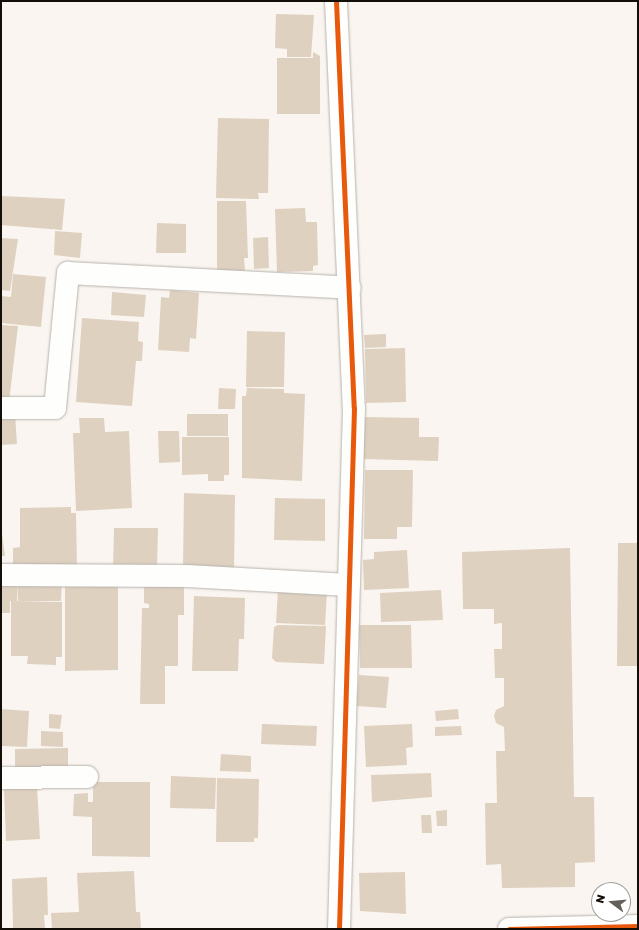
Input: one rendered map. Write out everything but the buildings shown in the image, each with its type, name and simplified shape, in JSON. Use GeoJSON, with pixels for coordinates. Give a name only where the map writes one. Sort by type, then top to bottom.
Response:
{"type":"FeatureCollection","features":[{"type":"Feature","properties":{"kind":"street"},"geometry":{"type":"LineString","coordinates":[[336,1],[350,288],[354,408],[339,929]]}},
{"type":"Feature","properties":{"kind":"street"},"geometry":{"type":"LineString","coordinates":[[1,408],[55,408],[68,273],[350,288]]}},
{"type":"Feature","properties":{"kind":"street"},"geometry":{"type":"LineString","coordinates":[[1,575],[187,576],[349,585]]}},
{"type":"Feature","properties":{"kind":"street"},"geometry":{"type":"LineString","coordinates":[[1,778],[87,777]]}},
{"type":"Feature","properties":{"kind":"street"},"geometry":{"type":"LineString","coordinates":[[509,929],[638,926]]}},
{"type":"Feature","properties":{"kind":"cycle path"},"geometry":{"type":"LineString","coordinates":[[336,1],[354,408],[339,929]]}},
{"type":"Feature","properties":{"kind":"cycle path"},"geometry":{"type":"LineString","coordinates":[[509,929],[638,926]]}}]}
